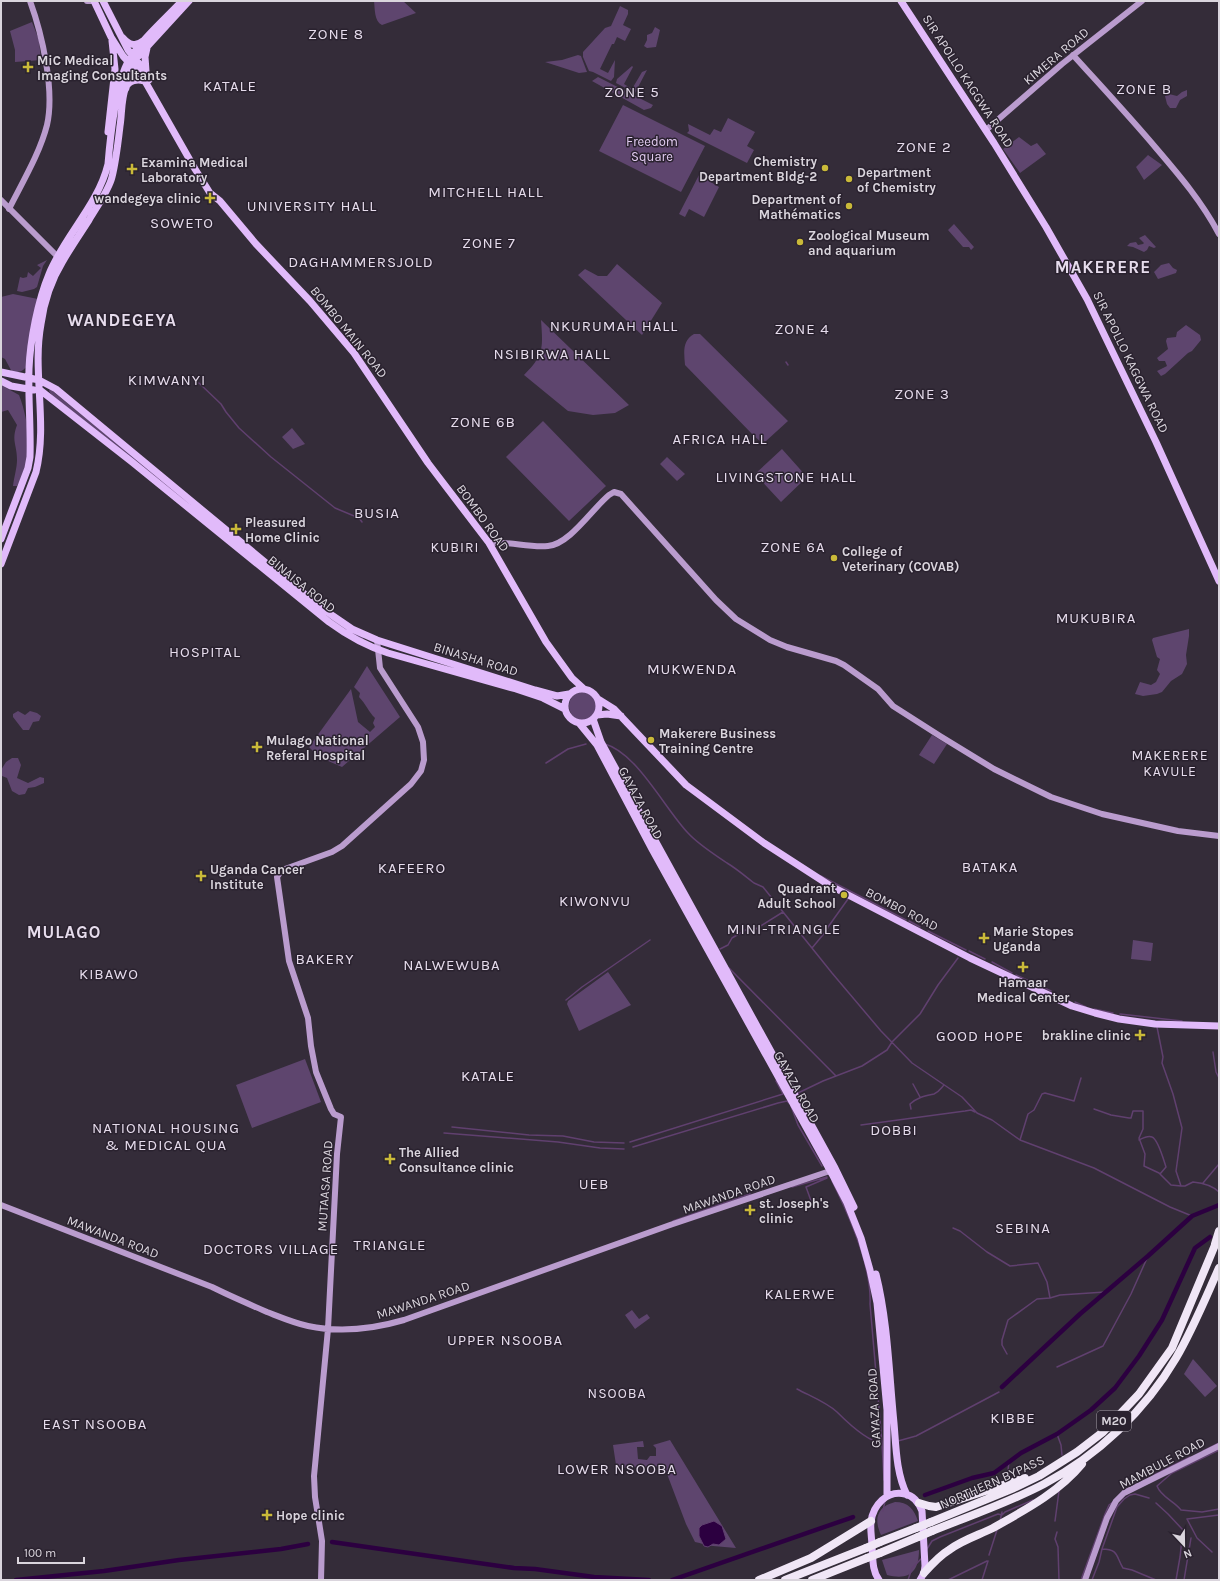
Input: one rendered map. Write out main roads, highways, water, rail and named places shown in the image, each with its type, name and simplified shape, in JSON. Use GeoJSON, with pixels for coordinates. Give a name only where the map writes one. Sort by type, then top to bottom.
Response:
{"type":"FeatureCollection","features":[{"type":"Feature","properties":{"kind":"highway","name":"NORTHERN BYPASS"},"geometry":{"type":"LineString","coordinates":[[785,1580],[1014,1488],[1044,1473],[1090,1442],[1139,1394],[1172,1348],[1217,1243],[1219,1231]]}},
{"type":"Feature","properties":{"kind":"highway","name":"NORTHERN BYPASS"},"geometry":{"type":"LineString","coordinates":[[812,1580],[1013,1499],[1060,1475],[1089,1455],[1120,1429],[1160,1382],[1192,1328],[1219,1268]]}},
{"type":"Feature","properties":{"kind":"highway"},"geometry":{"type":"LineString","coordinates":[[922,1576],[934,1562],[949,1549],[993,1528],[1052,1494],[1072,1476],[1089,1455]]}},
{"type":"Feature","properties":{"kind":"highway"},"geometry":{"type":"LineString","coordinates":[[919,1503],[929,1506],[936,1506],[1022,1479],[1065,1460]]}},
{"type":"Feature","properties":{"kind":"highway"},"geometry":{"type":"LineString","coordinates":[[759,1580],[812,1558],[871,1521]]}},
{"type":"Feature","properties":{"kind":"main road"},"geometry":{"type":"LineString","coordinates":[[94,1],[111,37],[146,80]]}},
{"type":"Feature","properties":{"kind":"main road"},"geometry":{"type":"LineString","coordinates":[[103,1],[133,63],[146,80]]}},
{"type":"Feature","properties":{"kind":"main road"},"geometry":{"type":"LineString","coordinates":[[119,33],[131,45],[140,43],[148,37],[182,1]]}},
{"type":"Feature","properties":{"kind":"main road"},"geometry":{"type":"LineString","coordinates":[[1,539],[29,462],[29,377],[35,323],[49,274],[58,257],[112,178],[119,143],[126,81],[133,63],[189,1]]}},
{"type":"Feature","properties":{"kind":"main road","name":"SIR APOLLO KAGGWA ROAD"},"geometry":{"type":"LineString","coordinates":[[901,1],[986,130],[1043,222],[1087,300],[1156,442],[1219,581]]}},
{"type":"Feature","properties":{"kind":"main road"},"geometry":{"type":"LineString","coordinates":[[109,158],[108,122],[115,69],[111,37]]}},
{"type":"Feature","properties":{"kind":"main road"},"geometry":{"type":"LineString","coordinates":[[1,564],[36,472],[39,458],[40,390],[37,350],[41,323],[47,299],[62,262],[92,209],[106,175],[116,101],[133,63],[148,37]]}},
{"type":"Feature","properties":{"kind":"main road"},"geometry":{"type":"LineString","coordinates":[[146,80],[144,57],[147,48]]}},
{"type":"Feature","properties":{"kind":"main road"},"geometry":{"type":"LineString","coordinates":[[124,94],[126,87],[132,81],[146,80]]}},
{"type":"Feature","properties":{"kind":"main road","name":"BOMBO MAIN ROAD"},"geometry":{"type":"LineString","coordinates":[[146,80],[163,115],[210,193],[220,201],[256,244],[332,327],[367,371],[383,396]]}},
{"type":"Feature","properties":{"kind":"main road","name":"BINAISA ROAD"},"geometry":{"type":"LineString","coordinates":[[1,372],[39,380],[56,390],[289,582],[352,629],[377,640]]}},
{"type":"Feature","properties":{"kind":"main road"},"geometry":{"type":"LineString","coordinates":[[1,381],[11,386],[40,390]]}},
{"type":"Feature","properties":{"kind":"main road","name":"BINAISA ROAD"},"geometry":{"type":"LineString","coordinates":[[40,390],[349,636],[378,650],[516,689],[543,698],[565,709]]}},
{"type":"Feature","properties":{"kind":"main road","name":"BOMBO ROAD"},"geometry":{"type":"LineString","coordinates":[[383,396],[428,464],[489,543],[539,632],[572,678],[583,688]]}},
{"type":"Feature","properties":{"kind":"main road","name":"BINASHA ROAD"},"geometry":{"type":"LineString","coordinates":[[377,640],[547,694],[557,696],[571,692]]}},
{"type":"Feature","properties":{"kind":"main road"},"geometry":{"type":"LineString","coordinates":[[572,678],[571,692],[565,702],[565,709],[569,717],[579,723],[586,723],[595,717],[608,714],[621,716]]}},
{"type":"Feature","properties":{"kind":"main road"},"geometry":{"type":"LineString","coordinates":[[571,692],[583,688],[590,690],[598,699],[599,709],[595,717]]}},
{"type":"Feature","properties":{"kind":"main road","name":"BOMBO ROAD"},"geometry":{"type":"LineString","coordinates":[[598,699],[610,706],[621,716],[670,770],[686,785],[764,843],[829,885],[970,958],[1072,1006],[1106,1016],[1155,1024],[1206,1027],[1219,1026]]}},
{"type":"Feature","properties":{"kind":"main road","name":"GAYAZA ROAD"},"geometry":{"type":"LineString","coordinates":[[595,717],[601,742],[835,1168],[854,1208],[872,1255],[879,1285],[889,1361],[896,1449],[902,1480],[907,1495]]}},
{"type":"Feature","properties":{"kind":"main road","name":"GAYAZA ROAD"},"geometry":{"type":"LineString","coordinates":[[579,723],[597,745],[830,1171],[847,1203],[861,1238],[877,1303],[887,1410],[887,1496]]}},
{"type":"Feature","properties":{"kind":"main road"},"geometry":{"type":"LineString","coordinates":[[879,1580],[874,1570],[871,1521],[876,1506],[882,1499],[897,1493],[907,1495],[919,1503],[923,1522],[925,1559],[922,1576]]}},
{"type":"Feature","properties":{"kind":"waterway"},"geometry":{"type":"LineString","coordinates":[[199,383],[221,404],[239,428],[271,457],[335,508],[359,518],[362,522]]}},
{"type":"Feature","properties":{"kind":"waterway"},"geometry":{"type":"LineString","coordinates":[[546,763],[568,749],[586,744]]}},
{"type":"Feature","properties":{"kind":"waterway"},"geometry":{"type":"LineString","coordinates":[[605,744],[617,749],[628,758],[650,783],[679,823],[692,837],[754,883],[763,887],[881,1031],[912,1063],[962,1097],[977,1113],[992,1120],[1020,1140],[1094,1168],[1170,1207],[1192,1216]]}},
{"type":"Feature","properties":{"kind":"waterway"},"geometry":{"type":"LineString","coordinates":[[821,876],[906,920]]}},
{"type":"Feature","properties":{"kind":"waterway"},"geometry":{"type":"LineString","coordinates":[[812,948],[827,930],[848,899]]}},
{"type":"Feature","properties":{"kind":"waterway"},"geometry":{"type":"LineString","coordinates":[[720,949],[728,945],[732,938],[749,928],[754,930],[783,912]]}},
{"type":"Feature","properties":{"kind":"waterway"},"geometry":{"type":"LineString","coordinates":[[909,921],[920,927]]}},
{"type":"Feature","properties":{"kind":"waterway"},"geometry":{"type":"LineString","coordinates":[[928,931],[966,950]]}},
{"type":"Feature","properties":{"kind":"waterway"},"geometry":{"type":"LineString","coordinates":[[566,1000],[582,987],[650,940]]}},
{"type":"Feature","properties":{"kind":"waterway"},"geometry":{"type":"LineString","coordinates":[[969,951],[985,959]]}},
{"type":"Feature","properties":{"kind":"waterway"},"geometry":{"type":"LineString","coordinates":[[798,1093],[823,1081],[862,1066],[887,1050],[892,1042],[920,1014],[938,985],[958,958]]}},
{"type":"Feature","properties":{"kind":"waterway"},"geometry":{"type":"LineString","coordinates":[[992,962],[1012,973]]}},
{"type":"Feature","properties":{"kind":"waterway"},"geometry":{"type":"LineString","coordinates":[[729,968],[836,1076]]}},
{"type":"Feature","properties":{"kind":"waterway"},"geometry":{"type":"LineString","coordinates":[[1016,975],[1051,991]]}},
{"type":"Feature","properties":{"kind":"waterway"},"geometry":{"type":"LineString","coordinates":[[1075,1002],[1086,1007]]}},
{"type":"Feature","properties":{"kind":"waterway"},"geometry":{"type":"LineString","coordinates":[[1094,1009],[1113,1013]]}},
{"type":"Feature","properties":{"kind":"waterway"},"geometry":{"type":"LineString","coordinates":[[1120,1014],[1182,1021]]}},
{"type":"Feature","properties":{"kind":"waterway"},"geometry":{"type":"LineString","coordinates":[[1157,1027],[1163,1057],[1162,1063],[1173,1094],[1182,1128],[1176,1171],[1181,1186],[1197,1182],[1210,1186],[1219,1192]]}},
{"type":"Feature","properties":{"kind":"waterway"},"geometry":{"type":"LineString","coordinates":[[1213,1052],[1216,1072],[1219,1078]]}},
{"type":"Feature","properties":{"kind":"waterway"},"geometry":{"type":"LineString","coordinates":[[1020,1140],[1028,1114],[1034,1110],[1042,1094],[1045,1093],[1074,1101],[1081,1078]]}},
{"type":"Feature","properties":{"kind":"waterway"},"geometry":{"type":"LineString","coordinates":[[630,1142],[783,1094],[776,1081]]}},
{"type":"Feature","properties":{"kind":"waterway"},"geometry":{"type":"LineString","coordinates":[[913,1084],[920,1097]]}},
{"type":"Feature","properties":{"kind":"waterway"},"geometry":{"type":"LineString","coordinates":[[911,1109],[910,1104],[922,1097],[936,1093],[944,1085]]}},
{"type":"Feature","properties":{"kind":"waterway"},"geometry":{"type":"LineString","coordinates":[[633,1147],[778,1103],[787,1101],[789,1103]]}},
{"type":"Feature","properties":{"kind":"waterway"},"geometry":{"type":"LineString","coordinates":[[791,1106],[798,1125],[822,1166]]}},
{"type":"Feature","properties":{"kind":"waterway"},"geometry":{"type":"LineString","coordinates":[[1094,1109],[1111,1115],[1129,1118],[1131,1118],[1133,1111],[1143,1111],[1143,1129],[1139,1138],[1145,1154],[1144,1166],[1159,1173],[1171,1185],[1181,1186]]}},
{"type":"Feature","properties":{"kind":"waterway"},"geometry":{"type":"LineString","coordinates":[[861,1125],[971,1110],[975,1112]]}},
{"type":"Feature","properties":{"kind":"waterway"},"geometry":{"type":"LineString","coordinates":[[452,1127],[529,1135],[563,1136],[594,1142],[624,1143]]}},
{"type":"Feature","properties":{"kind":"waterway"},"geometry":{"type":"LineString","coordinates":[[444,1133],[624,1149]]}},
{"type":"Feature","properties":{"kind":"waterway"},"geometry":{"type":"LineString","coordinates":[[1139,1140],[1150,1136],[1156,1142],[1166,1167],[1160,1174]]}},
{"type":"Feature","properties":{"kind":"waterway"},"geometry":{"type":"LineString","coordinates":[[1203,1183],[1219,1164]]}},
{"type":"Feature","properties":{"kind":"waterway"},"geometry":{"type":"LineString","coordinates":[[792,1187],[827,1177]]}},
{"type":"Feature","properties":{"kind":"waterway"},"geometry":{"type":"LineString","coordinates":[[814,1209],[806,1187],[827,1178]]}},
{"type":"Feature","properties":{"kind":"waterway"},"geometry":{"type":"LineString","coordinates":[[832,1181],[858,1241],[870,1289],[884,1480]]}},
{"type":"Feature","properties":{"kind":"waterway"},"geometry":{"type":"LineString","coordinates":[[673,1221],[750,1194]]}},
{"type":"Feature","properties":{"kind":"waterway"},"geometry":{"type":"LineString","coordinates":[[1002,1387],[1080,1314],[1192,1216],[1219,1205]]}},
{"type":"Feature","properties":{"kind":"waterway"},"geometry":{"type":"LineString","coordinates":[[953,1228],[960,1231],[987,1252],[1010,1266],[1038,1263],[1047,1282],[1050,1298]]}},
{"type":"Feature","properties":{"kind":"waterway"},"geometry":{"type":"LineString","coordinates":[[925,1495],[972,1478],[994,1473],[1021,1453],[1057,1434],[1091,1410],[1115,1388],[1139,1356],[1162,1320],[1195,1248],[1210,1237]]}},
{"type":"Feature","properties":{"kind":"waterway"},"geometry":{"type":"LineString","coordinates":[[1057,1367],[1103,1346],[1131,1294],[1148,1256]]}},
{"type":"Feature","properties":{"kind":"waterway"},"geometry":{"type":"LineString","coordinates":[[1007,1354],[1002,1345],[1002,1340],[1008,1320],[1037,1299],[1050,1298],[1060,1295],[1105,1292]]}},
{"type":"Feature","properties":{"kind":"waterway"},"geometry":{"type":"LineString","coordinates":[[797,1389],[828,1405],[864,1435],[876,1442],[882,1443]]}},
{"type":"Feature","properties":{"kind":"waterway"},"geometry":{"type":"LineString","coordinates":[[898,1441],[916,1436],[999,1392]]}},
{"type":"Feature","properties":{"kind":"waterway"},"geometry":{"type":"LineString","coordinates":[[1057,1434],[1061,1445],[1062,1455]]}},
{"type":"Feature","properties":{"kind":"waterway"},"geometry":{"type":"LineString","coordinates":[[1203,1451],[1219,1443]]}},
{"type":"Feature","properties":{"kind":"waterway"},"geometry":{"type":"LineString","coordinates":[[1219,1450],[1172,1473],[1157,1486],[1161,1493],[1181,1510],[1202,1512],[1219,1509]]}},
{"type":"Feature","properties":{"kind":"waterway"},"geometry":{"type":"LineString","coordinates":[[1154,1475],[1190,1457]]}},
{"type":"Feature","properties":{"kind":"waterway"},"geometry":{"type":"LineString","coordinates":[[1007,1480],[1009,1461]]}},
{"type":"Feature","properties":{"kind":"waterway"},"geometry":{"type":"LineString","coordinates":[[1055,1521],[1059,1491]]}},
{"type":"Feature","properties":{"kind":"waterway"},"geometry":{"type":"LineString","coordinates":[[1092,1580],[1117,1507],[1130,1495],[1135,1494],[1149,1498]]}},
{"type":"Feature","properties":{"kind":"waterway"},"geometry":{"type":"LineString","coordinates":[[927,1549],[932,1541],[940,1537],[998,1514],[1002,1515],[1005,1512],[1033,1500]]}},
{"type":"Feature","properties":{"kind":"waterway"},"geometry":{"type":"LineString","coordinates":[[883,1511],[885,1501]]}},
{"type":"Feature","properties":{"kind":"waterway"},"geometry":{"type":"LineString","coordinates":[[1081,1580],[1105,1514],[1109,1505],[1113,1502]]}},
{"type":"Feature","properties":{"kind":"waterway"},"geometry":{"type":"LineString","coordinates":[[1156,1503],[1183,1530],[1176,1580]]}},
{"type":"Feature","properties":{"kind":"waterway"},"geometry":{"type":"LineString","coordinates":[[1000,1521],[1002,1512]]}},
{"type":"Feature","properties":{"kind":"waterway"},"geometry":{"type":"LineString","coordinates":[[1212,1552],[1197,1538],[1187,1519],[1219,1515]]}},
{"type":"Feature","properties":{"kind":"waterway"},"geometry":{"type":"LineString","coordinates":[[672,1580],[853,1517]]}},
{"type":"Feature","properties":{"kind":"waterway"},"geometry":{"type":"LineString","coordinates":[[989,1555],[997,1530]]}},
{"type":"Feature","properties":{"kind":"waterway"},"geometry":{"type":"LineString","coordinates":[[1057,1532],[1055,1539],[1058,1547],[1059,1580]]}},
{"type":"Feature","properties":{"kind":"waterway"},"geometry":{"type":"LineString","coordinates":[[1184,1580],[1191,1538]]}},
{"type":"Feature","properties":{"kind":"waterway"},"geometry":{"type":"LineString","coordinates":[[332,1542],[514,1568],[535,1569],[594,1577],[649,1580]]}},
{"type":"Feature","properties":{"kind":"waterway"},"geometry":{"type":"LineString","coordinates":[[16,1580],[104,1571],[179,1560],[281,1549],[308,1544]]}},
{"type":"Feature","properties":{"kind":"waterway"},"geometry":{"type":"LineString","coordinates":[[1102,1549],[1107,1549],[1114,1552],[1123,1568],[1156,1580]]}},
{"type":"Feature","properties":{"kind":"waterway"},"geometry":{"type":"LineString","coordinates":[[908,1580],[912,1568],[922,1558]]}},
{"type":"Feature","properties":{"kind":"waterway"},"geometry":{"type":"LineString","coordinates":[[948,1580],[987,1561]]}},
{"type":"Feature","properties":{"kind":"waterway"},"geometry":{"type":"LineString","coordinates":[[982,1580],[988,1561]]}},
{"type":"Feature","properties":{"kind":"place","name":"MiC Medical Imaging Consultants"},"geometry":{"type":"Point","coordinates":[28,67]}},
{"type":"Feature","properties":{"kind":"place","name":"Chemistry Department Bldg-2"},"geometry":{"type":"Point","coordinates":[825,168]}},
{"type":"Feature","properties":{"kind":"place","name":"Examina Medical Laboratory"},"geometry":{"type":"Point","coordinates":[132,169]}},
{"type":"Feature","properties":{"kind":"place","name":"Department of Chemistry"},"geometry":{"type":"Point","coordinates":[849,179]}},
{"type":"Feature","properties":{"kind":"place","name":"wandegeya clinic"},"geometry":{"type":"Point","coordinates":[210,198]}},
{"type":"Feature","properties":{"kind":"place","name":"Department of Mathématics"},"geometry":{"type":"Point","coordinates":[849,206]}},
{"type":"Feature","properties":{"kind":"place","name":"Zoological Museum and aquarium"},"geometry":{"type":"Point","coordinates":[800,242]}},
{"type":"Feature","properties":{"kind":"place","name":"Pleasured Home Clinic"},"geometry":{"type":"Point","coordinates":[236,529]}},
{"type":"Feature","properties":{"kind":"place","name":"College of Veterinary (COVAB)"},"geometry":{"type":"Point","coordinates":[834,558]}},
{"type":"Feature","properties":{"kind":"place","name":"Makerere Business Training Centre"},"geometry":{"type":"Point","coordinates":[651,740]}},
{"type":"Feature","properties":{"kind":"place","name":"Mulago National Referal Hospital"},"geometry":{"type":"Point","coordinates":[257,747]}},
{"type":"Feature","properties":{"kind":"place","name":"Uganda Cancer Institute"},"geometry":{"type":"Point","coordinates":[201,876]}},
{"type":"Feature","properties":{"kind":"place","name":"Quadrant Adult School"},"geometry":{"type":"Point","coordinates":[844,895]}},
{"type":"Feature","properties":{"kind":"place","name":"Marie Stopes Uganda"},"geometry":{"type":"Point","coordinates":[984,938]}},
{"type":"Feature","properties":{"kind":"place","name":"Hamaar Medical Center"},"geometry":{"type":"Point","coordinates":[1023,967]}},
{"type":"Feature","properties":{"kind":"place","name":"brakline clinic"},"geometry":{"type":"Point","coordinates":[1140,1035]}},
{"type":"Feature","properties":{"kind":"place","name":"The Allied Consultance clinic"},"geometry":{"type":"Point","coordinates":[390,1159]}},
{"type":"Feature","properties":{"kind":"place","name":"st. Joseph's clinic"},"geometry":{"type":"Point","coordinates":[750,1210]}},
{"type":"Feature","properties":{"kind":"place","name":"Hope clinic"},"geometry":{"type":"Point","coordinates":[267,1515]}},
{"type":"Feature","properties":{"kind":"district","name":"ZONE 8"},"geometry":{"type":"Point","coordinates":[336,34]}},
{"type":"Feature","properties":{"kind":"district","name":"KATALE"},"geometry":{"type":"Point","coordinates":[230,86]}},
{"type":"Feature","properties":{"kind":"district","name":"ZONE B"},"geometry":{"type":"Point","coordinates":[1144,89]}},
{"type":"Feature","properties":{"kind":"district","name":"ZONE 5"},"geometry":{"type":"Point","coordinates":[632,92]}},
{"type":"Feature","properties":{"kind":"district","name":"ZONE 2"},"geometry":{"type":"Point","coordinates":[924,147]}},
{"type":"Feature","properties":{"kind":"district","name":"MITCHELL HALL"},"geometry":{"type":"Point","coordinates":[486,192]}},
{"type":"Feature","properties":{"kind":"district","name":"UNIVERSITY HALL"},"geometry":{"type":"Point","coordinates":[312,206]}},
{"type":"Feature","properties":{"kind":"district","name":"SOWETO"},"geometry":{"type":"Point","coordinates":[182,223]}},
{"type":"Feature","properties":{"kind":"district","name":"ZONE 7"},"geometry":{"type":"Point","coordinates":[489,243]}},
{"type":"Feature","properties":{"kind":"district","name":"DAGHAMMERSJOLD"},"geometry":{"type":"Point","coordinates":[361,262]}},
{"type":"Feature","properties":{"kind":"district","name":"MAKERERE"},"geometry":{"type":"Point","coordinates":[1103,267]}},
{"type":"Feature","properties":{"kind":"district","name":"WANDEGEYA"},"geometry":{"type":"Point","coordinates":[122,320]}},
{"type":"Feature","properties":{"kind":"district","name":"NKURUMAH HALL"},"geometry":{"type":"Point","coordinates":[614,326]}},
{"type":"Feature","properties":{"kind":"district","name":"ZONE 4"},"geometry":{"type":"Point","coordinates":[802,329]}},
{"type":"Feature","properties":{"kind":"district","name":"NSIBIRWA HALL"},"geometry":{"type":"Point","coordinates":[552,354]}},
{"type":"Feature","properties":{"kind":"district","name":"KIMWANYI"},"geometry":{"type":"Point","coordinates":[167,380]}},
{"type":"Feature","properties":{"kind":"district","name":"ZONE 3"},"geometry":{"type":"Point","coordinates":[922,394]}},
{"type":"Feature","properties":{"kind":"district","name":"ZONE 6B"},"geometry":{"type":"Point","coordinates":[483,422]}},
{"type":"Feature","properties":{"kind":"district","name":"AFRICA HALL"},"geometry":{"type":"Point","coordinates":[720,439]}},
{"type":"Feature","properties":{"kind":"district","name":"LIVINGSTONE HALL"},"geometry":{"type":"Point","coordinates":[786,477]}},
{"type":"Feature","properties":{"kind":"district","name":"BUSIA"},"geometry":{"type":"Point","coordinates":[377,513]}},
{"type":"Feature","properties":{"kind":"district","name":"KUBIRI"},"geometry":{"type":"Point","coordinates":[455,547]}},
{"type":"Feature","properties":{"kind":"district","name":"ZONE 6A"},"geometry":{"type":"Point","coordinates":[793,547]}},
{"type":"Feature","properties":{"kind":"district","name":"MUKUBIRA"},"geometry":{"type":"Point","coordinates":[1096,618]}},
{"type":"Feature","properties":{"kind":"district","name":"HOSPITAL"},"geometry":{"type":"Point","coordinates":[205,652]}},
{"type":"Feature","properties":{"kind":"district","name":"MUKWENDA"},"geometry":{"type":"Point","coordinates":[692,669]}},
{"type":"Feature","properties":{"kind":"district","name":"MAKERERE KAVULE"},"geometry":{"type":"Point","coordinates":[1170,764]}},
{"type":"Feature","properties":{"kind":"district","name":"BATAKA"},"geometry":{"type":"Point","coordinates":[990,867]}},
{"type":"Feature","properties":{"kind":"district","name":"KAFEERO"},"geometry":{"type":"Point","coordinates":[412,868]}},
{"type":"Feature","properties":{"kind":"district","name":"KIWONVU"},"geometry":{"type":"Point","coordinates":[595,901]}},
{"type":"Feature","properties":{"kind":"district","name":"MINI-TRIANGLE"},"geometry":{"type":"Point","coordinates":[784,929]}},
{"type":"Feature","properties":{"kind":"district","name":"MULAGO"},"geometry":{"type":"Point","coordinates":[64,932]}},
{"type":"Feature","properties":{"kind":"district","name":"BAKERY"},"geometry":{"type":"Point","coordinates":[325,959]}},
{"type":"Feature","properties":{"kind":"district","name":"NALWEWUBA"},"geometry":{"type":"Point","coordinates":[452,965]}},
{"type":"Feature","properties":{"kind":"district","name":"KIBAWO"},"geometry":{"type":"Point","coordinates":[109,974]}},
{"type":"Feature","properties":{"kind":"district","name":"GOOD HOPE"},"geometry":{"type":"Point","coordinates":[980,1036]}},
{"type":"Feature","properties":{"kind":"district","name":"KATALE"},"geometry":{"type":"Point","coordinates":[488,1076]}},
{"type":"Feature","properties":{"kind":"district","name":"DOBBI"},"geometry":{"type":"Point","coordinates":[894,1130]}},
{"type":"Feature","properties":{"kind":"district","name":"NATIONAL HOUSING & MEDICAL QUA"},"geometry":{"type":"Point","coordinates":[166,1136]}},
{"type":"Feature","properties":{"kind":"district","name":"UEB"},"geometry":{"type":"Point","coordinates":[594,1184]}},
{"type":"Feature","properties":{"kind":"district","name":"SEBINA"},"geometry":{"type":"Point","coordinates":[1023,1228]}},
{"type":"Feature","properties":{"kind":"district","name":"TRIANGLE"},"geometry":{"type":"Point","coordinates":[390,1245]}},
{"type":"Feature","properties":{"kind":"district","name":"DOCTORS VILLAGE"},"geometry":{"type":"Point","coordinates":[271,1249]}},
{"type":"Feature","properties":{"kind":"district","name":"KALERWE"},"geometry":{"type":"Point","coordinates":[800,1294]}},
{"type":"Feature","properties":{"kind":"district","name":"UPPER NSOOBA"},"geometry":{"type":"Point","coordinates":[505,1340]}},
{"type":"Feature","properties":{"kind":"district","name":"NSOOBA"},"geometry":{"type":"Point","coordinates":[617,1393]}},
{"type":"Feature","properties":{"kind":"district","name":"KIBBE"},"geometry":{"type":"Point","coordinates":[1013,1418]}},
{"type":"Feature","properties":{"kind":"district","name":"EAST NSOOBA"},"geometry":{"type":"Point","coordinates":[95,1424]}},
{"type":"Feature","properties":{"kind":"district","name":"LOWER NSOOBA"},"geometry":{"type":"Point","coordinates":[617,1469]}},
{"type":"Feature","properties":{"kind":"park label","name":"Freedom Square"},"geometry":{"type":"Point","coordinates":[652,148]}}]}
